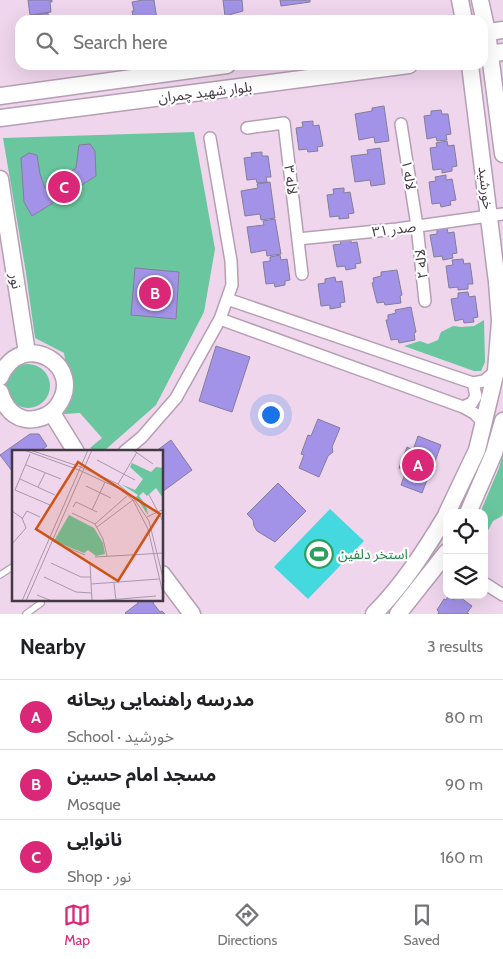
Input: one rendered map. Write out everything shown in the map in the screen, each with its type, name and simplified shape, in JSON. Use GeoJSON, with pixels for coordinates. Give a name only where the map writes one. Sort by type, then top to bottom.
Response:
{"type":"FeatureCollection","features":[{"type":"Feature","properties":{"kind":"street"},"geometry":{"type":"LineString","coordinates":[[460,0],[463,15]]}},
{"type":"Feature","properties":{"kind":"street","name":"خورشید"},"geometry":{"type":"LineString","coordinates":[[480,0],[482,15]]}},
{"type":"Feature","properties":{"kind":"street"},"geometry":{"type":"LineString","coordinates":[[488,32],[503,30]]}},
{"type":"Feature","properties":{"kind":"street","name":"خورشید"},"geometry":{"type":"LineString","coordinates":[[488,41],[492,53],[503,154]]}},
{"type":"Feature","properties":{"kind":"street","name":"بلوار شهید چمران"},"geometry":{"type":"LineString","coordinates":[[0,96],[190,70]]}},
{"type":"Feature","properties":{"kind":"street","name":"بلوار شهید چمران"},"geometry":{"type":"LineString","coordinates":[[0,118],[370,70]]}},
{"type":"Feature","properties":{"kind":"street","name":"خورشید"},"geometry":{"type":"LineString","coordinates":[[449,509],[477,450],[496,371],[500,321],[497,282],[496,215],[471,70]]}},
{"type":"Feature","properties":{"kind":"street","name":"لاله ۳"},"geometry":{"type":"LineString","coordinates":[[247,128],[284,124],[302,274]]}},
{"type":"Feature","properties":{"kind":"street","name":"لاله ۱"},"geometry":{"type":"LineString","coordinates":[[401,124],[417,226]]}},
{"type":"Feature","properties":{"kind":"street"},"geometry":{"type":"LineString","coordinates":[[126,450],[142,437],[176,398],[220,319],[228,300],[232,285],[231,261],[210,138]]}},
{"type":"Feature","properties":{"kind":"street","name":"نور"},"geometry":{"type":"LineString","coordinates":[[0,179],[26,353]]}},
{"type":"Feature","properties":{"kind":"street","name":"صدر ۳۱"},"geometry":{"type":"LineString","coordinates":[[298,239],[496,215]]}},
{"type":"Feature","properties":{"kind":"street","name":"لاله ۲"},"geometry":{"type":"LineString","coordinates":[[417,226],[425,301]]}},
{"type":"Feature","properties":{"kind":"street"},"geometry":{"type":"LineString","coordinates":[[228,300],[473,383],[484,381],[496,371]]}},
{"type":"Feature","properties":{"kind":"street"},"geometry":{"type":"LineString","coordinates":[[220,319],[462,407],[474,413],[484,423]]}},
{"type":"Feature","properties":{"kind":"street"},"geometry":{"type":"LineString","coordinates":[[0,377],[4,367],[13,358],[26,353],[38,353],[48,357],[58,365],[64,375],[65,388],[62,400],[52,413],[38,419],[25,419],[14,414],[1,401]]}},
{"type":"Feature","properties":{"kind":"street"},"geometry":{"type":"LineString","coordinates":[[462,407],[472,404],[476,396],[473,383]]}},
{"type":"Feature","properties":{"kind":"street"},"geometry":{"type":"LineString","coordinates":[[52,413],[75,450]]}},
{"type":"Feature","properties":{"kind":"street"},"geometry":{"type":"LineString","coordinates":[[470,509],[494,453],[503,421]]}},
{"type":"Feature","properties":{"kind":"street","name":"خورشید"},"geometry":{"type":"LineString","coordinates":[[374,614],[409,573],[443,520]]}},
{"type":"Feature","properties":{"kind":"street"},"geometry":{"type":"LineString","coordinates":[[398,614],[443,560]]}},
{"type":"Feature","properties":{"kind":"street"},"geometry":{"type":"LineString","coordinates":[[164,577],[192,614]]}},
{"type":"Feature","properties":{"kind":"street"},"geometry":{"type":"LineString","coordinates":[[488,586],[503,595]]}},
{"type":"Feature","properties":{"kind":"lane"},"geometry":{"type":"LineString","coordinates":[[0,576],[12,567]]}},
{"type":"Feature","properties":{"kind":"lane"},"geometry":{"type":"LineString","coordinates":[[26,614],[41,602]]}},
{"type":"Feature","properties":{"kind":"green space"},"geometry":{"type":"Polygon","coordinates":[[[194,132],[215,249],[204,312],[156,405],[105,450],[90,448],[102,438],[80,413],[64,414],[69,385],[64,353],[35,338],[3,138],[194,132]]]}},
{"type":"Feature","properties":{"kind":"green space"},"geometry":{"type":"Polygon","coordinates":[[[484,320],[485,362],[481,371],[474,371],[404,346],[420,341],[428,344],[438,340],[441,332],[453,326],[474,326],[484,320]]]}},
{"type":"Feature","properties":{"kind":"green space"},"geometry":{"type":"Polygon","coordinates":[[[28,364],[40,368],[46,374],[50,386],[46,398],[40,404],[28,408],[16,404],[10,398],[6,386],[10,374],[16,368],[28,364]]]}},
{"type":"Feature","properties":{"kind":"green space"},"geometry":{"type":"Polygon","coordinates":[[[503,453],[503,513],[502,516],[493,521],[488,530],[488,509],[482,509],[499,468],[503,453]]]}},
{"type":"Feature","properties":{"kind":"water","name":"استخر دلفین"},"geometry":{"type":"Polygon","coordinates":[[[330,509],[364,541],[308,599],[274,567],[330,509]]]}},
{"type":"Feature","properties":{"kind":"building"},"geometry":{"type":"Polygon","coordinates":[[[28,0],[52,0],[50,2],[51,12],[30,15],[28,0]]]}},
{"type":"Feature","properties":{"kind":"building"},"geometry":{"type":"Polygon","coordinates":[[[154,0],[156,15],[133,15],[132,2],[154,0]]]}},
{"type":"Feature","properties":{"kind":"building"},"geometry":{"type":"Polygon","coordinates":[[[223,0],[242,0],[243,11],[225,15],[223,0]]]}},
{"type":"Feature","properties":{"kind":"building"},"geometry":{"type":"Polygon","coordinates":[[[280,0],[310,0],[310,2],[281,6],[280,0]]]}},
{"type":"Feature","properties":{"kind":"building"},"geometry":{"type":"Polygon","coordinates":[[[384,106],[389,141],[375,143],[374,137],[359,140],[355,114],[372,111],[372,108],[384,106]]]}},
{"type":"Feature","properties":{"kind":"building"},"geometry":{"type":"Polygon","coordinates":[[[441,110],[442,114],[448,114],[451,134],[446,135],[447,140],[437,141],[436,137],[427,139],[424,116],[431,115],[431,111],[441,110]]]}},
{"type":"Feature","properties":{"kind":"building"},"geometry":{"type":"Polygon","coordinates":[[[313,121],[313,126],[319,125],[323,146],[317,147],[318,151],[308,152],[307,149],[299,150],[296,128],[303,127],[302,122],[313,121]]]}},
{"type":"Feature","properties":{"kind":"building"},"geometry":{"type":"Polygon","coordinates":[[[447,141],[448,146],[454,145],[457,166],[452,167],[452,171],[442,173],[442,169],[433,170],[430,148],[437,147],[436,143],[447,141]]]}},
{"type":"Feature","properties":{"kind":"building"},"geometry":{"type":"Polygon","coordinates":[[[90,144],[95,151],[96,176],[32,216],[24,202],[21,158],[29,153],[37,155],[40,174],[45,188],[76,168],[79,145],[90,144]]]}},
{"type":"Feature","properties":{"kind":"building"},"geometry":{"type":"Polygon","coordinates":[[[380,148],[385,184],[371,186],[370,180],[355,182],[351,156],[368,154],[367,150],[380,148]]]}},
{"type":"Feature","properties":{"kind":"building"},"geometry":{"type":"Polygon","coordinates":[[[262,152],[262,156],[268,156],[271,177],[266,177],[267,182],[257,183],[256,179],[247,180],[244,158],[252,157],[251,153],[262,152]]]}},
{"type":"Feature","properties":{"kind":"building"},"geometry":{"type":"Polygon","coordinates":[[[446,175],[446,180],[452,179],[456,200],[450,201],[451,205],[441,207],[440,203],[432,204],[429,182],[436,181],[435,177],[446,175]]]}},
{"type":"Feature","properties":{"kind":"building"},"geometry":{"type":"Polygon","coordinates":[[[270,182],[275,218],[261,220],[260,214],[245,216],[241,191],[258,188],[257,184],[270,182]]]}},
{"type":"Feature","properties":{"kind":"building"},"geometry":{"type":"Polygon","coordinates":[[[344,188],[344,193],[350,192],[354,213],[348,214],[349,218],[339,219],[339,216],[330,217],[327,195],[334,194],[333,189],[344,188]]]}},
{"type":"Feature","properties":{"kind":"building"},"geometry":{"type":"Polygon","coordinates":[[[275,219],[281,254],[267,256],[266,250],[251,253],[247,227],[264,225],[263,221],[275,219]]]}},
{"type":"Feature","properties":{"kind":"building"},"geometry":{"type":"Polygon","coordinates":[[[447,228],[448,233],[454,232],[457,253],[452,254],[453,258],[443,260],[442,256],[434,257],[430,235],[437,234],[437,230],[447,228]]]}},
{"type":"Feature","properties":{"kind":"building"},"geometry":{"type":"Polygon","coordinates":[[[351,238],[351,243],[357,242],[361,263],[355,264],[356,268],[346,270],[345,266],[337,267],[333,245],[341,244],[340,240],[351,238]]]}},
{"type":"Feature","properties":{"kind":"building"},"geometry":{"type":"Polygon","coordinates":[[[280,255],[281,260],[287,259],[290,280],[285,281],[285,285],[275,287],[274,283],[266,284],[263,262],[270,261],[270,257],[280,255]]]}},
{"type":"Feature","properties":{"kind":"building"},"geometry":{"type":"Polygon","coordinates":[[[463,259],[464,264],[470,263],[473,284],[468,284],[468,289],[458,290],[458,287],[449,288],[446,266],[453,265],[452,260],[463,259]]]}},
{"type":"Feature","properties":{"kind":"building"},"geometry":{"type":"Polygon","coordinates":[[[135,268],[179,272],[176,319],[131,315],[135,268]]]}},
{"type":"Feature","properties":{"kind":"building"},"geometry":{"type":"Polygon","coordinates":[[[397,270],[402,295],[400,296],[401,303],[385,305],[384,302],[377,303],[372,283],[374,282],[373,278],[381,276],[381,272],[397,270]]]}},
{"type":"Feature","properties":{"kind":"building"},"geometry":{"type":"Polygon","coordinates":[[[335,277],[336,282],[342,281],[345,302],[340,303],[341,307],[330,309],[330,305],[321,306],[318,284],[325,283],[325,279],[335,277]]]}},
{"type":"Feature","properties":{"kind":"building"},"geometry":{"type":"Polygon","coordinates":[[[468,292],[469,297],[475,296],[478,317],[473,318],[474,322],[464,323],[463,319],[455,321],[451,299],[458,298],[458,293],[468,292]]]}},
{"type":"Feature","properties":{"kind":"building"},"geometry":{"type":"Polygon","coordinates":[[[411,307],[416,332],[414,333],[415,340],[399,343],[398,339],[391,340],[386,320],[388,320],[388,315],[396,313],[395,310],[411,307]]]}},
{"type":"Feature","properties":{"kind":"building"},"geometry":{"type":"Polygon","coordinates":[[[216,346],[250,357],[232,412],[199,401],[216,346]]]}},
{"type":"Feature","properties":{"kind":"building"},"geometry":{"type":"Polygon","coordinates":[[[318,419],[340,428],[332,447],[333,452],[328,456],[319,477],[299,468],[304,455],[301,454],[308,435],[311,436],[318,419]]]}},
{"type":"Feature","properties":{"kind":"building"},"geometry":{"type":"Polygon","coordinates":[[[30,434],[39,434],[47,446],[42,450],[12,450],[12,471],[0,455],[30,434]]]}},
{"type":"Feature","properties":{"kind":"building"},"geometry":{"type":"Polygon","coordinates":[[[418,436],[441,445],[434,464],[436,467],[430,472],[422,493],[401,485],[406,471],[399,468],[407,447],[413,450],[418,436]]]}},
{"type":"Feature","properties":{"kind":"building"},"geometry":{"type":"Polygon","coordinates":[[[171,440],[192,470],[164,491],[164,450],[158,450],[171,440]]]}},
{"type":"Feature","properties":{"kind":"building"},"geometry":{"type":"Polygon","coordinates":[[[278,483],[306,511],[275,542],[257,531],[253,520],[247,514],[278,483]]]}},
{"type":"Feature","properties":{"kind":"building"},"geometry":{"type":"Polygon","coordinates":[[[444,599],[462,599],[472,606],[467,613],[469,614],[438,614],[437,610],[444,599]]]}},
{"type":"Feature","properties":{"kind":"building"},"geometry":{"type":"Polygon","coordinates":[[[154,602],[160,612],[162,611],[165,614],[125,613],[138,603],[154,602]]]}},
{"type":"Feature","properties":{"kind":"place","name":"نانوایی"},"geometry":{"type":"Point","coordinates":[64,187]}},
{"type":"Feature","properties":{"kind":"place","name":"مسجد امام‌ حسین"},"geometry":{"type":"Point","coordinates":[155,293]}},
{"type":"Feature","properties":{"kind":"place","name":"مدرسه راهنمایی ریحانه"},"geometry":{"type":"Point","coordinates":[418,465]}},
{"type":"Feature","properties":{"kind":"place","name":"استخر دلفین"},"geometry":{"type":"Point","coordinates":[319,554]}}]}
